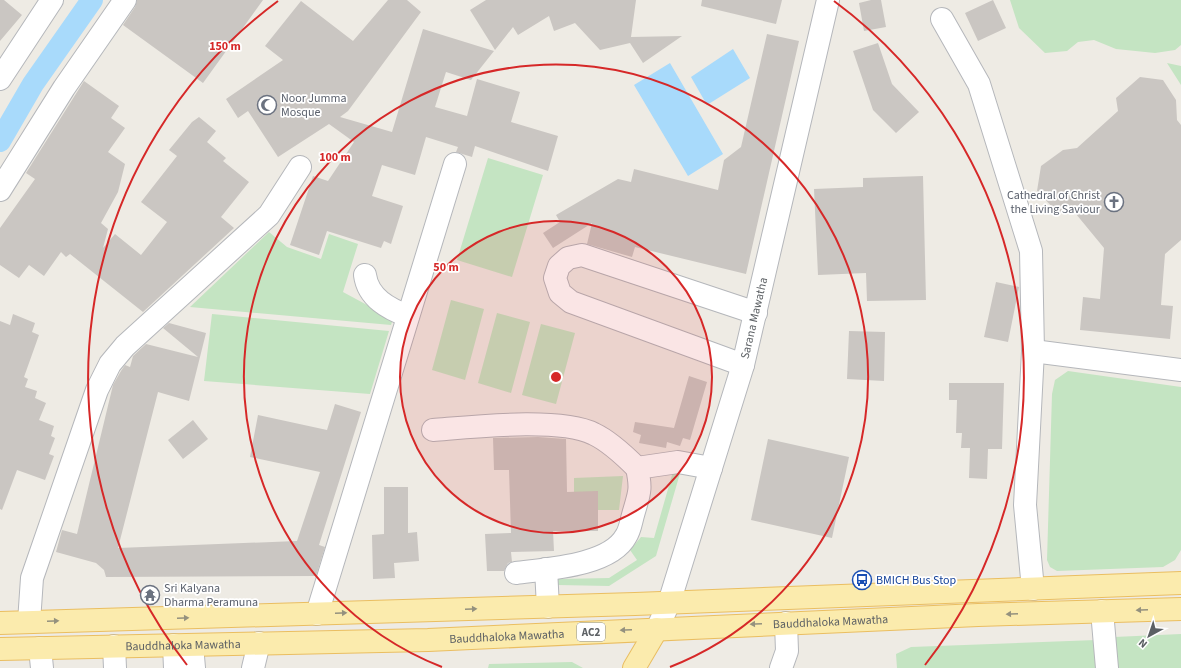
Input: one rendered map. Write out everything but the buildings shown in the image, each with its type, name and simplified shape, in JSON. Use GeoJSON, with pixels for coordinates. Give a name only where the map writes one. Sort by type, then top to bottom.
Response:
{"type":"FeatureCollection","features":[{"type":"Feature","properties":{"kind":"main road","name":"Bauddhaloka Mawatha"},"geometry":{"type":"LineString","coordinates":[[0,623],[669,603],[1181,583]]}},
{"type":"Feature","properties":{"kind":"main road","name":"Bauddhaloka Mawatha"},"geometry":{"type":"LineString","coordinates":[[0,649],[41,658],[114,646],[428,640],[786,623],[1181,609]]}},
{"type":"Feature","properties":{"kind":"main road"},"geometry":{"type":"LineString","coordinates":[[634,668],[657,629]]}},
{"type":"Feature","properties":{"kind":"street"},"geometry":{"type":"LineString","coordinates":[[0,79],[52,0]]}},
{"type":"Feature","properties":{"kind":"street"},"geometry":{"type":"LineString","coordinates":[[0,190],[64,88],[125,0]]}},
{"type":"Feature","properties":{"kind":"street","name":"Sarana Mawatha"},"geometry":{"type":"LineString","coordinates":[[657,629],[669,603],[743,365],[828,0]]}},
{"type":"Feature","properties":{"kind":"street"},"geometry":{"type":"LineString","coordinates":[[942,18],[979,84],[1031,251],[1033,351],[1025,505],[1033,589]]}},
{"type":"Feature","properties":{"kind":"street"},"geometry":{"type":"LineString","coordinates":[[317,614],[455,164]]}},
{"type":"Feature","properties":{"kind":"street"},"geometry":{"type":"LineString","coordinates":[[29,622],[32,578],[97,390],[110,364],[125,346],[269,215],[300,167]]}},
{"type":"Feature","properties":{"kind":"street"},"geometry":{"type":"LineString","coordinates":[[743,365],[571,302],[560,293],[555,278],[559,266],[568,258],[582,255],[756,313]]}},
{"type":"Feature","properties":{"kind":"street"},"geometry":{"type":"LineString","coordinates":[[365,276],[366,284],[374,296],[390,309],[408,316]]}},
{"type":"Feature","properties":{"kind":"street"},"geometry":{"type":"LineString","coordinates":[[1033,351],[1181,370]]}},
{"type":"Feature","properties":{"kind":"street"},"geometry":{"type":"LineString","coordinates":[[433,430],[475,427],[569,426],[594,434],[623,454],[636,468],[641,488],[626,536],[614,548],[597,558],[580,564],[516,573]]}},
{"type":"Feature","properties":{"kind":"street"},"geometry":{"type":"LineString","coordinates":[[636,468],[678,462],[711,468]]}},
{"type":"Feature","properties":{"kind":"street"},"geometry":{"type":"LineString","coordinates":[[546,569],[548,607]]}},
{"type":"Feature","properties":{"kind":"street"},"geometry":{"type":"LineString","coordinates":[[1102,611],[1107,668]]}},
{"type":"Feature","properties":{"kind":"street"},"geometry":{"type":"LineString","coordinates":[[781,668],[787,651],[786,623]]}},
{"type":"Feature","properties":{"kind":"street"},"geometry":{"type":"LineString","coordinates":[[253,668],[259,643]]}},
{"type":"Feature","properties":{"kind":"street"},"geometry":{"type":"LineString","coordinates":[[175,668],[183,645]]}},
{"type":"Feature","properties":{"kind":"street"},"geometry":{"type":"LineString","coordinates":[[183,645],[194,668]]}},
{"type":"Feature","properties":{"kind":"street"},"geometry":{"type":"LineString","coordinates":[[114,646],[115,668]]}},
{"type":"Feature","properties":{"kind":"green space"},"geometry":{"type":"Polygon","coordinates":[[[1010,0],[1181,0],[1181,45],[1175,50],[1155,53],[1116,49],[1094,40],[1078,42],[1067,51],[1045,53],[1019,28],[1010,0]]]}},
{"type":"Feature","properties":{"kind":"green space"},"geometry":{"type":"Polygon","coordinates":[[[1167,63],[1181,66],[1181,85],[1167,63]]]}},
{"type":"Feature","properties":{"kind":"green space"},"geometry":{"type":"Polygon","coordinates":[[[488,158],[543,175],[512,277],[457,260],[488,158]]]}},
{"type":"Feature","properties":{"kind":"green space"},"geometry":{"type":"Polygon","coordinates":[[[269,232],[287,247],[321,259],[329,234],[358,244],[343,292],[393,319],[391,325],[190,307],[269,232]]]}},
{"type":"Feature","properties":{"kind":"green space"},"geometry":{"type":"Polygon","coordinates":[[[451,300],[484,309],[465,380],[432,370],[451,300]]]}},
{"type":"Feature","properties":{"kind":"green space"},"geometry":{"type":"Polygon","coordinates":[[[497,313],[530,322],[511,393],[478,383],[497,313]]]}},
{"type":"Feature","properties":{"kind":"green space"},"geometry":{"type":"Polygon","coordinates":[[[212,314],[389,331],[370,394],[204,381],[212,314]]]}},
{"type":"Feature","properties":{"kind":"green space"},"geometry":{"type":"Polygon","coordinates":[[[541,324],[575,333],[556,404],[522,395],[541,324]]]}},
{"type":"Feature","properties":{"kind":"green space"},"geometry":{"type":"Polygon","coordinates":[[[1068,371],[1181,387],[1181,550],[1175,560],[1163,567],[1057,571],[1050,567],[1047,560],[1052,394],[1055,380],[1068,371]]]}},
{"type":"Feature","properties":{"kind":"green space"},"geometry":{"type":"Polygon","coordinates":[[[674,468],[681,470],[656,556],[609,586],[558,585],[558,579],[609,578],[637,560],[630,550],[641,537],[654,538],[674,468]]]}},
{"type":"Feature","properties":{"kind":"green space"},"geometry":{"type":"Polygon","coordinates":[[[623,476],[619,510],[598,510],[598,492],[574,492],[574,478],[623,476]]]}},
{"type":"Feature","properties":{"kind":"green space"},"geometry":{"type":"Polygon","coordinates":[[[1181,634],[1181,668],[1117,668],[1114,637],[1181,634]]]}},
{"type":"Feature","properties":{"kind":"green space"},"geometry":{"type":"Polygon","coordinates":[[[1096,640],[1100,668],[897,668],[896,654],[911,647],[1096,640]]]}},
{"type":"Feature","properties":{"kind":"green space"},"geometry":{"type":"Polygon","coordinates":[[[572,662],[583,668],[488,668],[489,664],[572,662]]]}},
{"type":"Feature","properties":{"kind":"water"},"geometry":{"type":"Polygon","coordinates":[[[733,49],[750,78],[707,105],[691,77],[733,49]]]}},
{"type":"Feature","properties":{"kind":"water"},"geometry":{"type":"Polygon","coordinates":[[[670,63],[723,154],[688,176],[634,85],[670,63]]]}},
{"type":"Feature","properties":{"kind":"waterway"},"geometry":{"type":"LineString","coordinates":[[0,141],[33,84],[92,0]]}},
{"type":"Feature","properties":{"kind":"place","name":"Noor Jumma Mosque"},"geometry":{"type":"Point","coordinates":[267,105]}},
{"type":"Feature","properties":{"kind":"place","name":"Cathedral of Christ the Living Saviour"},"geometry":{"type":"Point","coordinates":[1114,202]}},
{"type":"Feature","properties":{"kind":"place","name":"BMICH Bus Stop"},"geometry":{"type":"Point","coordinates":[862,580]}},
{"type":"Feature","properties":{"kind":"place","name":"Sri Kalyana Dharma Peramuna"},"geometry":{"type":"Point","coordinates":[150,595]}}]}
